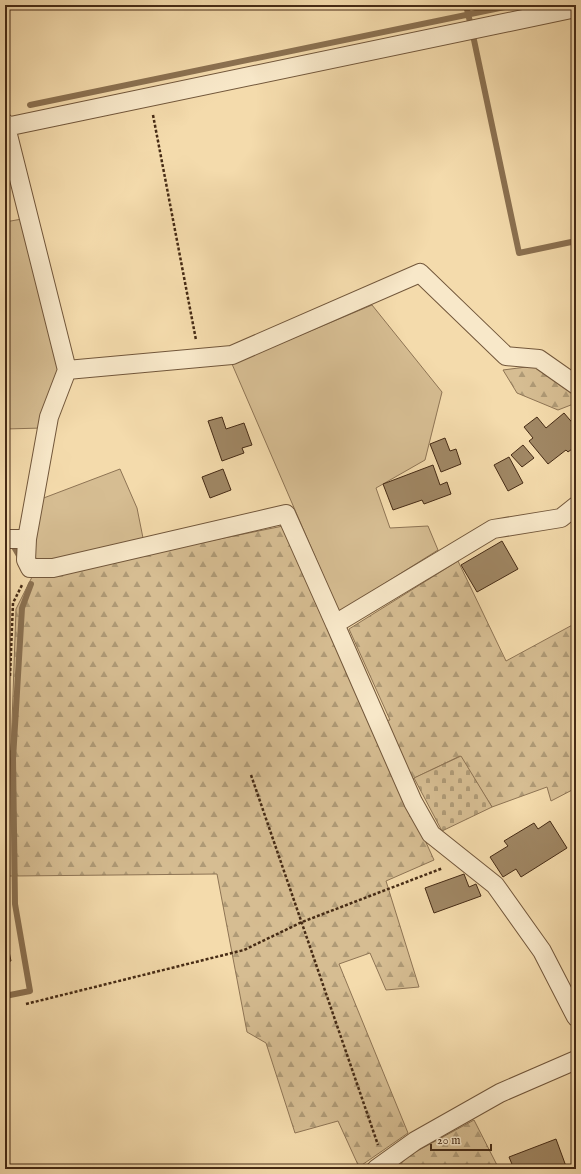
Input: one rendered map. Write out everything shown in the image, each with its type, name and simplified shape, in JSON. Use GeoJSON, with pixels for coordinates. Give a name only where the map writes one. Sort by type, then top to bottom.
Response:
{"type":"FeatureCollection","features":[{"type":"Feature","properties":{"kind":"street"},"geometry":{"type":"LineString","coordinates":[[576,8],[149,97],[6,125],[67,370],[49,417],[27,539],[26,560],[30,568],[53,568],[286,514],[413,802],[431,834],[495,885],[538,945],[576,1017]]}},
{"type":"Feature","properties":{"kind":"street"},"geometry":{"type":"LineString","coordinates":[[67,370],[232,355],[420,272],[506,356],[539,359],[576,384]]}},
{"type":"Feature","properties":{"kind":"street"},"geometry":{"type":"LineString","coordinates":[[335,624],[494,529],[561,518],[576,506]]}},
{"type":"Feature","properties":{"kind":"street"},"geometry":{"type":"LineString","coordinates":[[5,539],[27,539]]}},
{"type":"Feature","properties":{"kind":"street"},"geometry":{"type":"LineString","coordinates":[[380,1166],[416,1141],[500,1093],[576,1060]]}},
{"type":"Feature","properties":{"kind":"path"},"geometry":{"type":"LineString","coordinates":[[149,97],[199,358]]}},
{"type":"Feature","properties":{"kind":"path"},"geometry":{"type":"LineString","coordinates":[[10,676],[13,603],[30,568]]}},
{"type":"Feature","properties":{"kind":"path"},"geometry":{"type":"LineString","coordinates":[[251,775],[302,922],[380,1166]]}},
{"type":"Feature","properties":{"kind":"path"},"geometry":{"type":"LineString","coordinates":[[26,1004],[244,950],[302,922],[464,860]]}},
{"type":"Feature","properties":{"kind":"green space"},"geometry":{"type":"Polygon","coordinates":[[[22,219],[59,375],[43,428],[5,429],[5,222],[22,219]]]}},
{"type":"Feature","properties":{"kind":"green space"},"geometry":{"type":"Polygon","coordinates":[[[372,305],[442,392],[425,460],[376,488],[390,528],[428,526],[438,550],[339,612],[232,364],[372,305]]]}},
{"type":"Feature","properties":{"kind":"green space"},"geometry":{"type":"Polygon","coordinates":[[[534,366],[576,394],[576,403],[558,410],[517,393],[503,370],[534,366]]]}},
{"type":"Feature","properties":{"kind":"green space"},"geometry":{"type":"Polygon","coordinates":[[[120,469],[137,508],[144,543],[37,562],[33,548],[41,499],[120,469]]]}},
{"type":"Feature","properties":{"kind":"green space"},"geometry":{"type":"Polygon","coordinates":[[[283,526],[369,723],[390,720],[349,629],[458,561],[506,661],[576,623],[576,788],[551,801],[547,787],[492,807],[460,756],[400,785],[434,860],[386,881],[419,987],[386,990],[370,953],[339,964],[408,1133],[359,1167],[338,1121],[295,1133],[266,1043],[247,1032],[217,874],[14,876],[11,751],[16,609],[32,577],[283,526]]]}},
{"type":"Feature","properties":{"kind":"green space"},"geometry":{"type":"Polygon","coordinates":[[[5,751],[11,751],[14,876],[5,876],[5,751]]]}},
{"type":"Feature","properties":{"kind":"green space"},"geometry":{"type":"Polygon","coordinates":[[[461,756],[492,807],[442,831],[414,778],[461,756]]]}},
{"type":"Feature","properties":{"kind":"green space"},"geometry":{"type":"Polygon","coordinates":[[[474,1120],[499,1169],[396,1169],[408,1156],[474,1120]]]}},
{"type":"Feature","properties":{"kind":"building"},"geometry":{"type":"Polygon","coordinates":[[[564,413],[576,427],[576,446],[568,452],[566,450],[548,464],[529,441],[533,438],[524,427],[537,417],[546,428],[564,413]]]}},
{"type":"Feature","properties":{"kind":"building"},"geometry":{"type":"Polygon","coordinates":[[[222,417],[226,429],[244,423],[252,445],[242,448],[244,453],[222,461],[208,421],[222,417]]]}},
{"type":"Feature","properties":{"kind":"building"},"geometry":{"type":"Polygon","coordinates":[[[445,438],[450,451],[456,449],[461,464],[441,472],[430,444],[445,438]]]}},
{"type":"Feature","properties":{"kind":"building"},"geometry":{"type":"Polygon","coordinates":[[[523,445],[534,458],[522,467],[511,455],[523,445]]]}},
{"type":"Feature","properties":{"kind":"building"},"geometry":{"type":"Polygon","coordinates":[[[509,457],[523,483],[508,491],[494,465],[509,457]]]}},
{"type":"Feature","properties":{"kind":"building"},"geometry":{"type":"Polygon","coordinates":[[[433,465],[440,485],[447,482],[451,494],[424,504],[422,500],[393,510],[383,484],[433,465]]]}},
{"type":"Feature","properties":{"kind":"building"},"geometry":{"type":"Polygon","coordinates":[[[223,469],[231,490],[210,498],[202,477],[223,469]]]}},
{"type":"Feature","properties":{"kind":"building"},"geometry":{"type":"Polygon","coordinates":[[[502,541],[518,569],[477,592],[461,565],[502,541]]]}},
{"type":"Feature","properties":{"kind":"building"},"geometry":{"type":"Polygon","coordinates":[[[550,821],[567,848],[521,877],[516,869],[503,877],[490,857],[508,846],[504,841],[534,823],[538,829],[550,821]]]}},
{"type":"Feature","properties":{"kind":"building"},"geometry":{"type":"Polygon","coordinates":[[[464,874],[469,887],[476,884],[481,896],[434,913],[425,888],[464,874]]]}},
{"type":"Feature","properties":{"kind":"building"},"geometry":{"type":"Polygon","coordinates":[[[5,932],[11,961],[5,962],[5,932]]]}},
{"type":"Feature","properties":{"kind":"building"},"geometry":{"type":"Polygon","coordinates":[[[556,1139],[567,1169],[514,1169],[509,1157],[556,1139]]]}},
{"type":"Feature","properties":{"kind":"waterway"},"geometry":{"type":"LineString","coordinates":[[466,5],[470,22]]}},
{"type":"Feature","properties":{"kind":"waterway"},"geometry":{"type":"LineString","coordinates":[[30,105],[514,5]]}},
{"type":"Feature","properties":{"kind":"waterway"},"geometry":{"type":"LineString","coordinates":[[474,40],[519,253],[576,241]]}},
{"type":"Feature","properties":{"kind":"waterway"},"geometry":{"type":"LineString","coordinates":[[9,546],[13,545],[21,559]]}},
{"type":"Feature","properties":{"kind":"waterway"},"geometry":{"type":"LineString","coordinates":[[5,996],[30,991],[15,904],[13,759],[22,608],[31,584]]}}]}
